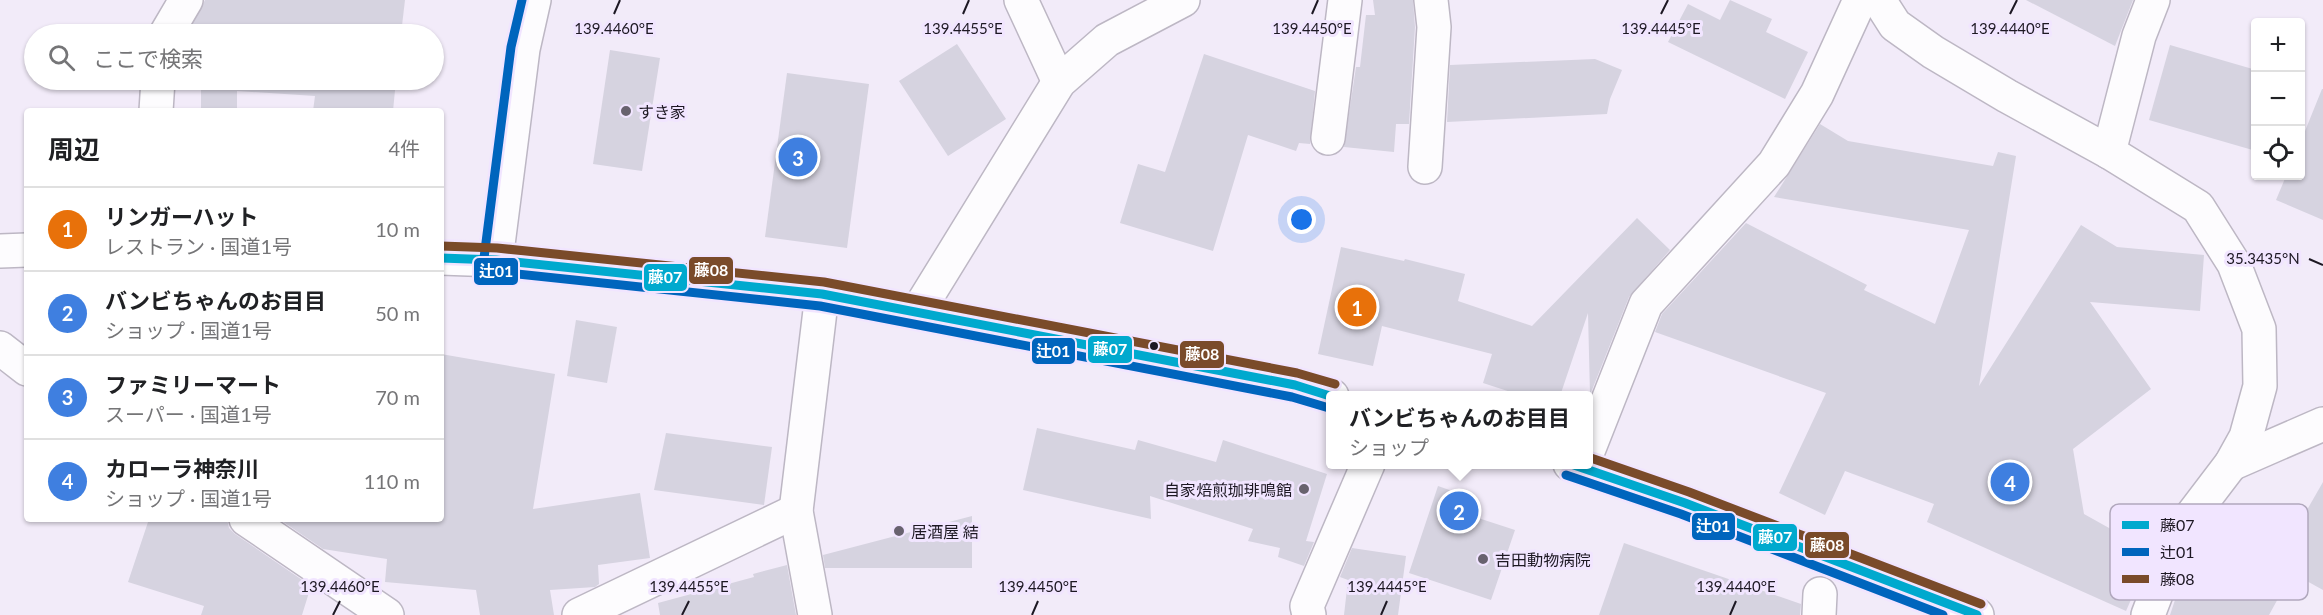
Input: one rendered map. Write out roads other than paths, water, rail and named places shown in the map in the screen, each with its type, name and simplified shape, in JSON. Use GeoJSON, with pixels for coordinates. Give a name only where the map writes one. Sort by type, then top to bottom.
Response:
{"type":"FeatureCollection","features":[{"type":"Feature","properties":{"kind":"main road"},"geometry":{"type":"LineString","coordinates":[[159,0],[162,24]]}},
{"type":"Feature","properties":{"kind":"main road"},"geometry":{"type":"LineString","coordinates":[[170,24],[186,0]]}},
{"type":"Feature","properties":{"kind":"main road"},"geometry":{"type":"LineString","coordinates":[[496,260],[523,49],[534,0]]}},
{"type":"Feature","properties":{"kind":"main road"},"geometry":{"type":"LineString","coordinates":[[1021,0],[1059,82]]}},
{"type":"Feature","properties":{"kind":"main road"},"geometry":{"type":"LineString","coordinates":[[918,311],[1059,82],[1107,40],[1183,0]]}},
{"type":"Feature","properties":{"kind":"main road"},"geometry":{"type":"LineString","coordinates":[[1328,138],[1345,0]]}},
{"type":"Feature","properties":{"kind":"main road"},"geometry":{"type":"LineString","coordinates":[[1425,167],[1434,27],[1431,0]]}},
{"type":"Feature","properties":{"kind":"main road"},"geometry":{"type":"LineString","coordinates":[[1593,433],[1646,304],[1774,164],[1817,93],[1860,0]]}},
{"type":"Feature","properties":{"kind":"main road"},"geometry":{"type":"LineString","coordinates":[[1879,0],[1895,25],[1933,52],[2109,152],[2198,207],[2234,264],[2259,329],[2260,386],[2246,437],[2230,464],[2200,504]]}},
{"type":"Feature","properties":{"kind":"main road"},"geometry":{"type":"LineString","coordinates":[[2109,152],[2139,36],[2153,0]]}},
{"type":"Feature","properties":{"kind":"main road"},"geometry":{"type":"LineString","coordinates":[[156,108],[158,90]]}},
{"type":"Feature","properties":{"kind":"main road"},"geometry":{"type":"LineString","coordinates":[[0,251],[24,250]]}},
{"type":"Feature","properties":{"kind":"main road"},"geometry":{"type":"LineString","coordinates":[[444,258],[496,260],[822,294],[1295,386],[1326,394]]}},
{"type":"Feature","properties":{"kind":"main road"},"geometry":{"type":"LineString","coordinates":[[815,615],[796,512],[822,294]]}},
{"type":"Feature","properties":{"kind":"main road"},"geometry":{"type":"LineString","coordinates":[[0,348],[24,367]]}},
{"type":"Feature","properties":{"kind":"main road"},"geometry":{"type":"LineString","coordinates":[[2230,464],[2323,424]]}},
{"type":"Feature","properties":{"kind":"main road"},"geometry":{"type":"LineString","coordinates":[[1593,467],[1977,615]]}},
{"type":"Feature","properties":{"kind":"main road"},"geometry":{"type":"LineString","coordinates":[[1309,615],[1306,606],[1366,469]]}},
{"type":"Feature","properties":{"kind":"main road"},"geometry":{"type":"LineString","coordinates":[[579,615],[796,512]]}},
{"type":"Feature","properties":{"kind":"main road"},"geometry":{"type":"LineString","coordinates":[[250,522],[387,615]]}},
{"type":"Feature","properties":{"kind":"main road"},"geometry":{"type":"LineString","coordinates":[[2148,615],[2154,600]]}},
{"type":"Feature","properties":{"kind":"place","name":"すき家"},"geometry":{"type":"Point","coordinates":[626,111]}},
{"type":"Feature","properties":{"kind":"place","name":"ファミリーマート"},"geometry":{"type":"Point","coordinates":[798,157]}},
{"type":"Feature","properties":{"kind":"place","name":"リンガーハット"},"geometry":{"type":"Point","coordinates":[1357,307]}},
{"type":"Feature","properties":{"kind":"place","name":"カローラ神奈川"},"geometry":{"type":"Point","coordinates":[2010,482]}},
{"type":"Feature","properties":{"kind":"place","name":"自家焙煎珈琲鳴館"},"geometry":{"type":"Point","coordinates":[1304,489]}},
{"type":"Feature","properties":{"kind":"place","name":"バンビちゃんのお目目"},"geometry":{"type":"Point","coordinates":[1459,511]}},
{"type":"Feature","properties":{"kind":"place","name":"居酒屋 結"},"geometry":{"type":"Point","coordinates":[899,531]}},
{"type":"Feature","properties":{"kind":"place","name":"吉田動物病院"},"geometry":{"type":"Point","coordinates":[1483,559]}}]}
